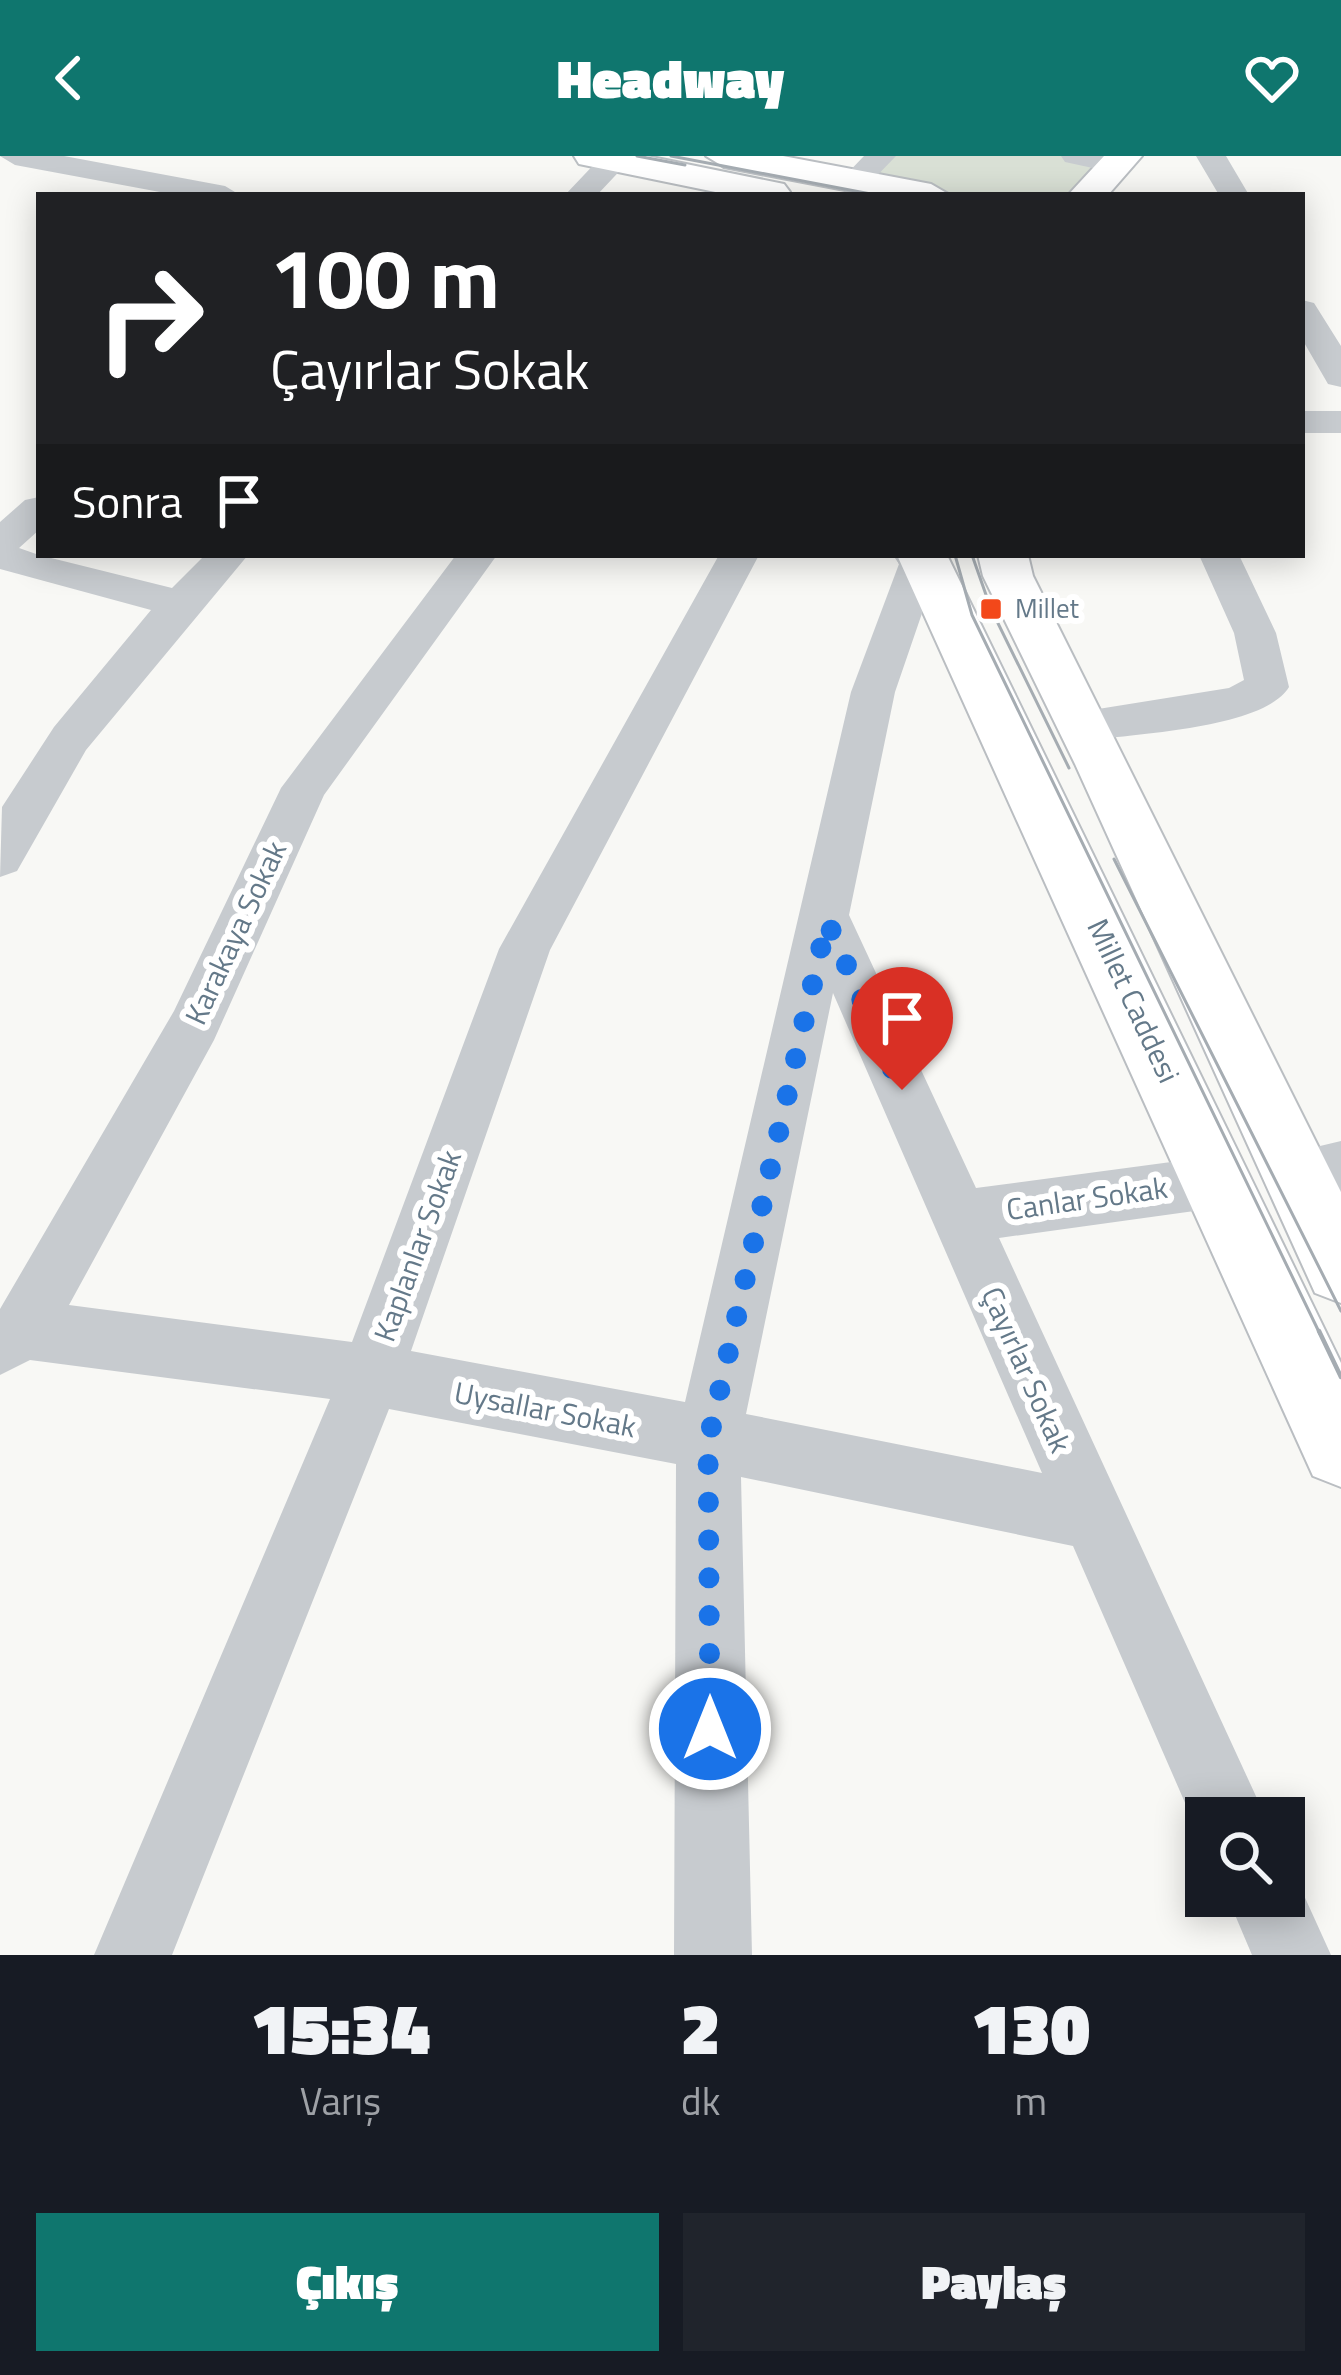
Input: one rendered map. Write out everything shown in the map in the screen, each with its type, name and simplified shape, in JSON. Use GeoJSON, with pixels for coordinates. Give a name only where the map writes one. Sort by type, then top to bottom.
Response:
{"type":"FeatureCollection","features":[{"type":"Feature","properties":{"kind":"main road"},"geometry":{"type":"LineString","coordinates":[[724,156],[868,168],[924,192]]}},
{"type":"Feature","properties":{"kind":"main road"},"geometry":{"type":"LineString","coordinates":[[604,158],[763,192]]}},
{"type":"Feature","properties":{"kind":"main road"},"geometry":{"type":"LineString","coordinates":[[1090,192],[1120,160]]}},
{"type":"Feature","properties":{"kind":"main road","name":"Millet Caddesi"},"geometry":{"type":"LineString","coordinates":[[923,558],[1341,1448]]}},
{"type":"Feature","properties":{"kind":"main road"},"geometry":{"type":"LineString","coordinates":[[1004,558],[1083,724],[1317,1170],[1341,1269]]}},
{"type":"Feature","properties":{"kind":"street"},"geometry":{"type":"LineString","coordinates":[[16,156],[118,165],[214,192]]}},
{"type":"Feature","properties":{"kind":"street"},"geometry":{"type":"LineString","coordinates":[[1076,156],[1120,160]]}},
{"type":"Feature","properties":{"kind":"street"},"geometry":{"type":"LineString","coordinates":[[1210,156],[1232,192]]}},
{"type":"Feature","properties":{"kind":"street"},"geometry":{"type":"LineString","coordinates":[[582,192],[604,158]]}},
{"type":"Feature","properties":{"kind":"street"},"geometry":{"type":"LineString","coordinates":[[1305,315],[1341,376]]}},
{"type":"Feature","properties":{"kind":"street"},"geometry":{"type":"LineString","coordinates":[[1305,422],[1341,422]]}},
{"type":"Feature","properties":{"kind":"street"},"geometry":{"type":"LineString","coordinates":[[0,543],[36,512]]}},
{"type":"Feature","properties":{"kind":"street"},"geometry":{"type":"LineString","coordinates":[[0,556],[179,604]]}},
{"type":"Feature","properties":{"kind":"street"},"geometry":{"type":"LineString","coordinates":[[0,858],[11,813],[179,604],[225,558]]}},
{"type":"Feature","properties":{"kind":"street","name":"Karakaya Sokak"},"geometry":{"type":"LineString","coordinates":[[11,1337],[195,1024],[304,788],[475,558]]}},
{"type":"Feature","properties":{"kind":"street","name":"Kaplanlar Sokak"},"geometry":{"type":"LineString","coordinates":[[134,1955],[370,1378],[525,949],[737,558]]}},
{"type":"Feature","properties":{"kind":"street"},"geometry":{"type":"LineString","coordinates":[[713,1955],[708,1442],[827,921],[873,692],[921,558]]}},
{"type":"Feature","properties":{"kind":"street"},"geometry":{"type":"LineString","coordinates":[[1083,724],[1238,702],[1267,687],[1255,633],[1220,558]]}},
{"type":"Feature","properties":{"kind":"street","name":"Çayırlar Sokak"},"geometry":{"type":"LineString","coordinates":[[827,921],[1219,1797]]}},
{"type":"Feature","properties":{"kind":"street","name":"Canlar Sokak"},"geometry":{"type":"LineString","coordinates":[[958,1217],[1216,1182]]}},
{"type":"Feature","properties":{"kind":"street","name":"Uysallar Sokak"},"geometry":{"type":"LineString","coordinates":[[11,1337],[133,1339],[370,1378],[1090,1516]]}},
{"type":"Feature","properties":{"kind":"street"},"geometry":{"type":"LineString","coordinates":[[1275,1917],[1292,1955]]}},
{"type":"Feature","properties":{"kind":"shaded area"},"geometry":{"type":"Polygon","coordinates":[[[881,156],[1076,156],[1116,164],[1090,192],[914,192],[856,181],[881,156]]]}},
{"type":"Feature","properties":{"kind":"tram line"},"geometry":{"type":"LineString","coordinates":[[637,156],[685,165]]}},
{"type":"Feature","properties":{"kind":"tram line"},"geometry":{"type":"LineString","coordinates":[[671,156],[860,192]]}},
{"type":"Feature","properties":{"kind":"tram line"},"geometry":{"type":"LineString","coordinates":[[956,558],[972,615],[1320,1334]]}},
{"type":"Feature","properties":{"kind":"tram line"},"geometry":{"type":"LineString","coordinates":[[973,558],[991,609],[1069,768]]}},
{"type":"Feature","properties":{"kind":"tram line"},"geometry":{"type":"LineString","coordinates":[[1114,859],[1341,1311]]}},
{"type":"Feature","properties":{"kind":"tram line"},"geometry":{"type":"LineString","coordinates":[[1319,1331],[1341,1377]]}},
{"type":"Feature","properties":{"kind":"place","name":"Millet"},"geometry":{"type":"Point","coordinates":[991,609]}},
{"type":"Feature","properties":{"kind":"route"},"geometry":{"type":"LineString","coordinates":[[710,1729],[708,1442],[827,921],[902,1090]]}}]}
